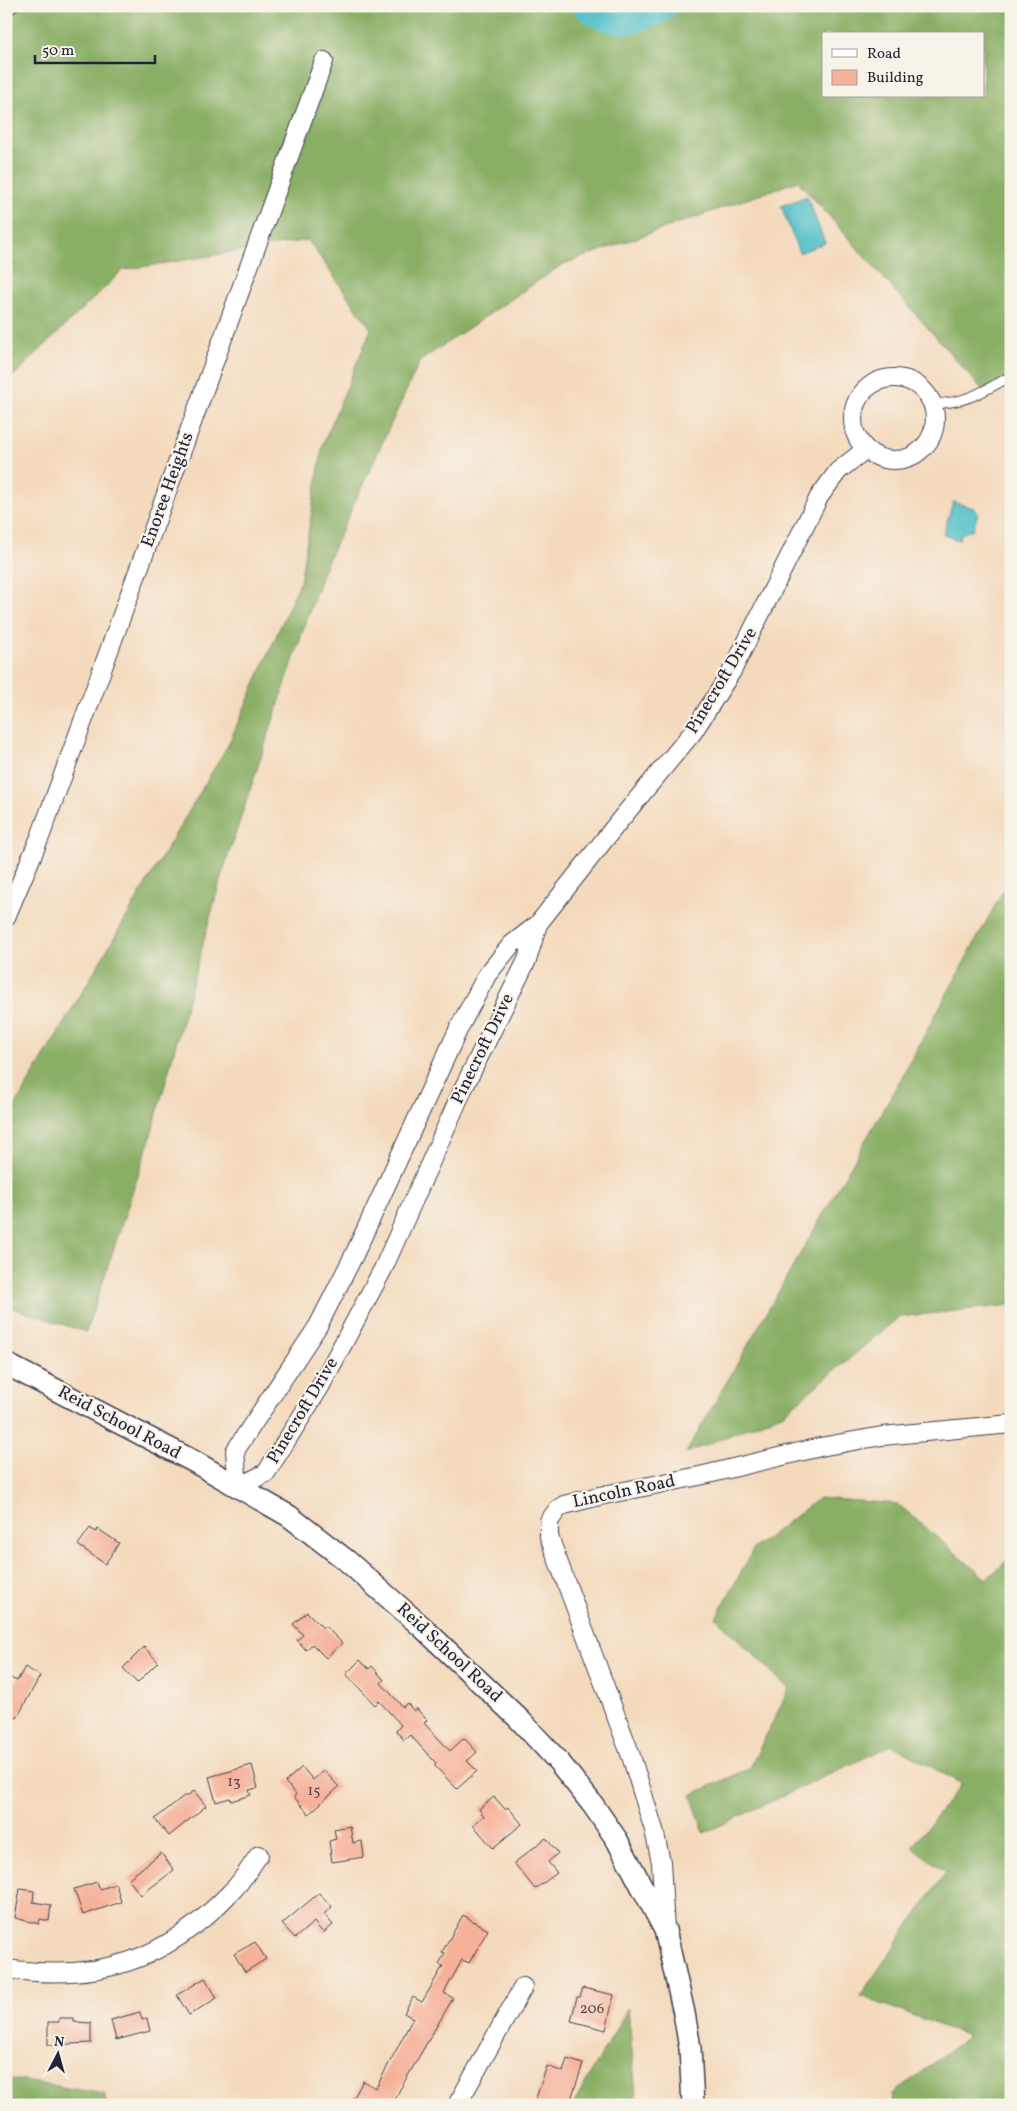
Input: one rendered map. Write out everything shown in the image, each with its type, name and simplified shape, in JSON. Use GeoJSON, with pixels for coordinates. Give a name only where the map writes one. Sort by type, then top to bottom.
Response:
{"type":"FeatureCollection","features":[{"type":"Feature","properties":{"kind":"street","name":"Enoree Heights"},"geometry":{"type":"LineString","coordinates":[[6,916],[40,837],[324,61]]}},
{"type":"Feature","properties":{"kind":"street"},"geometry":{"type":"LineString","coordinates":[[888,379],[906,380],[922,390],[932,404],[935,422],[933,432],[924,447],[909,458],[891,460],[882,458],[866,449],[856,434],[853,416],[859,399],[871,386],[888,379]]}},
{"type":"Feature","properties":{"kind":"street","name":"Pinecroft Drive"},"geometry":{"type":"LineString","coordinates":[[538,924],[527,960],[464,1087],[384,1269],[320,1386],[266,1473],[238,1487],[235,1451],[318,1326],[354,1255],[459,1028],[487,975],[511,945],[538,924],[698,725],[732,670],[819,497],[838,471],[866,449]]}},
{"type":"Feature","properties":{"kind":"street","name":"Reid School Road"},"geometry":{"type":"LineString","coordinates":[[8,1370],[238,1487],[290,1516],[346,1560],[421,1626],[519,1719],[559,1762],[594,1805],[617,1840],[665,1930],[687,2030],[693,2105]]}},
{"type":"Feature","properties":{"kind":"street","name":"Lincoln Road"},"geometry":{"type":"LineString","coordinates":[[665,1930],[661,1862],[654,1830],[631,1756],[549,1537],[548,1529],[552,1515],[564,1505],[599,1496],[704,1475],[820,1447],[882,1436],[1011,1424]]}},
{"type":"Feature","properties":{"kind":"street"},"geometry":{"type":"LineString","coordinates":[[6,1970],[31,1973],[63,1973],[111,1968],[136,1961],[180,1936],[210,1912],[233,1891],[259,1855]]}},
{"type":"Feature","properties":{"kind":"street"},"geometry":{"type":"LineString","coordinates":[[457,2105],[522,1987]]}},
{"type":"Feature","properties":{"kind":"lane"},"geometry":{"type":"LineString","coordinates":[[6,12],[14,6]]}},
{"type":"Feature","properties":{"kind":"lane"},"geometry":{"type":"LineString","coordinates":[[932,404],[954,404],[1011,376]]}},
{"type":"Feature","properties":{"kind":"green space"},"geometry":{"type":"Polygon","coordinates":[[[6,6],[1011,6],[1011,383],[988,396],[798,181],[563,264],[420,361],[323,571],[222,874],[151,1136],[86,1332],[6,1306],[6,1121],[228,745],[300,582],[323,444],[371,329],[308,240],[123,270],[6,383],[6,6]]]}},
{"type":"Feature","properties":{"kind":"green space"},"geometry":{"type":"Polygon","coordinates":[[[1011,876],[1011,1305],[899,1317],[784,1413],[686,1453],[899,1082],[1011,876]]]}},
{"type":"Feature","properties":{"kind":"green space"},"geometry":{"type":"Polygon","coordinates":[[[819,1498],[898,1504],[986,1579],[1011,1557],[1011,2105],[892,2105],[893,2094],[968,2036],[860,1996],[946,1872],[912,1847],[962,1784],[892,1745],[704,1833],[691,1795],[750,1768],[789,1689],[716,1618],[754,1548],[819,1498]]]}},
{"type":"Feature","properties":{"kind":"green space"},"geometry":{"type":"Polygon","coordinates":[[[628,2008],[637,2105],[573,2105],[628,2008]]]}},
{"type":"Feature","properties":{"kind":"green space"},"geometry":{"type":"Polygon","coordinates":[[[6,2078],[104,2094],[107,2105],[6,2105],[6,2078]]]}},
{"type":"Feature","properties":{"kind":"water"},"geometry":{"type":"Polygon","coordinates":[[[807,196],[825,243],[799,253],[781,206],[807,196]]]}},
{"type":"Feature","properties":{"kind":"water"},"geometry":{"type":"Polygon","coordinates":[[[953,502],[975,508],[978,514],[973,529],[961,534],[959,540],[943,535],[953,502]]]}},
{"type":"Feature","properties":{"kind":"building"},"geometry":{"type":"Polygon","coordinates":[[[90,1528],[96,1532],[98,1529],[119,1543],[105,1564],[78,1545],[90,1528]]]}},
{"type":"Feature","properties":{"kind":"building"},"geometry":{"type":"Polygon","coordinates":[[[307,1612],[342,1643],[326,1658],[312,1644],[306,1650],[297,1640],[303,1635],[293,1624],[307,1612]]]}},
{"type":"Feature","properties":{"kind":"building"},"geometry":{"type":"Polygon","coordinates":[[[144,1647],[158,1662],[137,1683],[123,1668],[144,1647]]]}},
{"type":"Feature","properties":{"kind":"building"},"geometry":{"type":"Polygon","coordinates":[[[360,1660],[369,1669],[372,1666],[384,1680],[381,1683],[403,1707],[407,1703],[414,1711],[416,1708],[427,1720],[424,1723],[450,1751],[464,1738],[477,1752],[467,1761],[477,1771],[457,1789],[434,1765],[436,1763],[410,1735],[404,1740],[396,1731],[401,1725],[379,1701],[375,1705],[346,1674],[360,1660]]]}},
{"type":"Feature","properties":{"kind":"building"},"geometry":{"type":"Polygon","coordinates":[[[25,1667],[40,1676],[17,1718],[6,1712],[6,1676],[17,1681],[25,1667]]]}},
{"type":"Feature","properties":{"kind":"building"},"geometry":{"type":"Polygon","coordinates":[[[252,1765],[258,1788],[249,1790],[251,1795],[231,1801],[230,1798],[216,1802],[209,1777],[252,1765]]]}},
{"type":"Feature","properties":{"kind":"building"},"geometry":{"type":"Polygon","coordinates":[[[302,1767],[313,1780],[324,1770],[339,1787],[309,1814],[294,1797],[296,1794],[285,1782],[302,1767]]]}},
{"type":"Feature","properties":{"kind":"building"},"geometry":{"type":"Polygon","coordinates":[[[194,1791],[206,1806],[169,1836],[155,1819],[185,1795],[186,1797],[194,1791]]]}},
{"type":"Feature","properties":{"kind":"building"},"geometry":{"type":"Polygon","coordinates":[[[494,1797],[505,1809],[508,1807],[522,1824],[493,1848],[473,1825],[484,1816],[479,1809],[494,1797]]]}},
{"type":"Feature","properties":{"kind":"building"},"geometry":{"type":"Polygon","coordinates":[[[350,1826],[353,1843],[362,1841],[364,1857],[332,1862],[329,1841],[336,1839],[334,1829],[350,1826]]]}},
{"type":"Feature","properties":{"kind":"building"},"geometry":{"type":"Polygon","coordinates":[[[546,1838],[558,1853],[548,1862],[557,1873],[535,1889],[514,1863],[546,1838]]]}},
{"type":"Feature","properties":{"kind":"building"},"geometry":{"type":"Polygon","coordinates":[[[161,1853],[174,1870],[141,1895],[128,1879],[161,1853]]]}},
{"type":"Feature","properties":{"kind":"building"},"geometry":{"type":"Polygon","coordinates":[[[97,1882],[100,1889],[116,1884],[121,1902],[83,1915],[74,1889],[97,1882]]]}},
{"type":"Feature","properties":{"kind":"building"},"geometry":{"type":"Polygon","coordinates":[[[20,1889],[34,1891],[33,1902],[51,1905],[49,1921],[40,1919],[39,1924],[15,1918],[20,1889]]]}},
{"type":"Feature","properties":{"kind":"building"},"geometry":{"type":"Polygon","coordinates":[[[319,1893],[332,1907],[324,1914],[333,1925],[323,1933],[314,1922],[295,1938],[282,1924],[319,1893]]]}},
{"type":"Feature","properties":{"kind":"building"},"geometry":{"type":"Polygon","coordinates":[[[463,1915],[488,1930],[469,1963],[462,1960],[444,1993],[453,1998],[391,2105],[362,2105],[353,2099],[363,2081],[376,2088],[413,2018],[404,2013],[413,1997],[422,2002],[443,1966],[439,1964],[445,1953],[442,1952],[463,1915]]]}},
{"type":"Feature","properties":{"kind":"building"},"geometry":{"type":"Polygon","coordinates":[[[255,1942],[266,1959],[245,1972],[234,1954],[255,1942]]]}},
{"type":"Feature","properties":{"kind":"building"},"geometry":{"type":"Polygon","coordinates":[[[205,1978],[217,1998],[189,2015],[177,1995],[205,1978]]]}},
{"type":"Feature","properties":{"kind":"building"},"geometry":{"type":"Polygon","coordinates":[[[583,1988],[614,1995],[606,2030],[571,2021],[577,1997],[580,1997],[583,1988]]]}},
{"type":"Feature","properties":{"kind":"building"},"geometry":{"type":"Polygon","coordinates":[[[140,2012],[142,2020],[147,2018],[150,2031],[116,2040],[111,2020],[140,2012]]]}},
{"type":"Feature","properties":{"kind":"building"},"geometry":{"type":"Polygon","coordinates":[[[59,2018],[74,2018],[74,2022],[91,2023],[91,2043],[48,2045],[48,2022],[59,2022],[59,2018]]]}},
{"type":"Feature","properties":{"kind":"building"},"geometry":{"type":"Polygon","coordinates":[[[567,2059],[583,2064],[569,2105],[545,2105],[535,2101],[547,2066],[563,2072],[567,2059]]]}},
{"type":"Feature","properties":{"kind":"waterway"},"geometry":{"type":"LineString","coordinates":[[587,6],[607,17],[625,20],[643,16],[663,6]]}}]}
